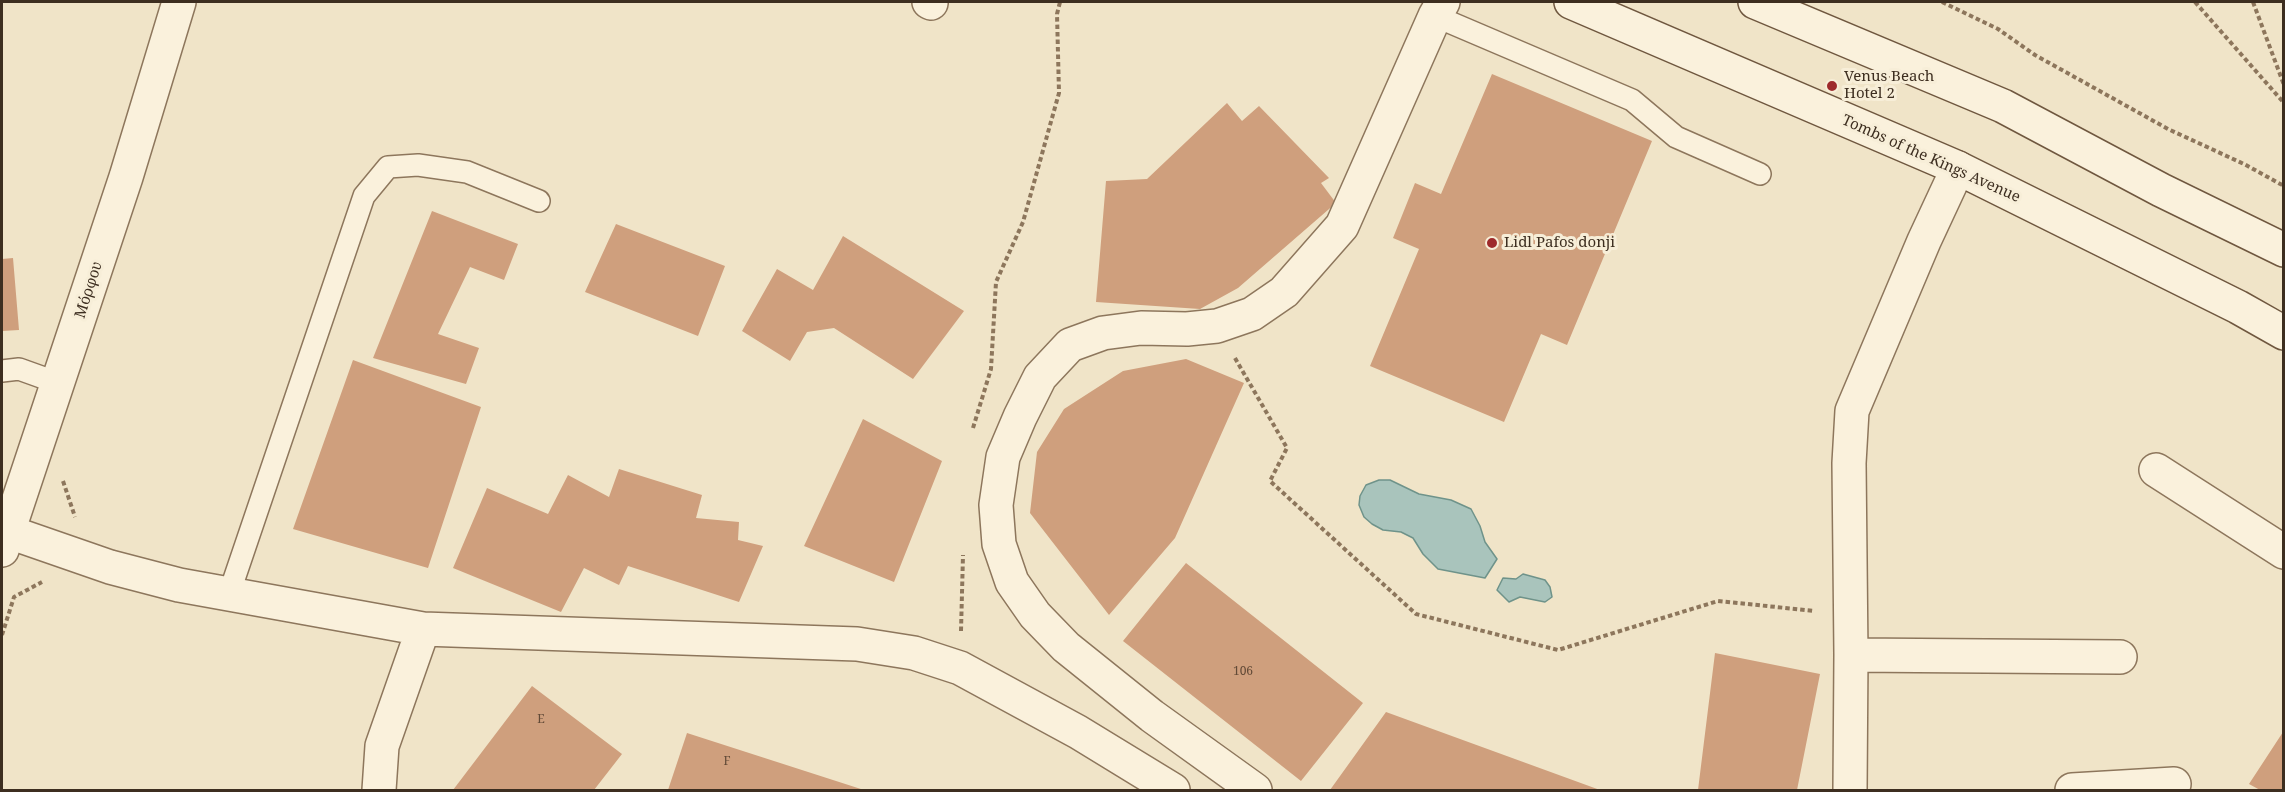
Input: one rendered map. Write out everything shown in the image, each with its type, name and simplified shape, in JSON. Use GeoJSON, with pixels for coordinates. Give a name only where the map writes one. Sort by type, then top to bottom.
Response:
{"type":"FeatureCollection","features":[{"type":"Feature","properties":{"kind":"street","name":"Tombs of the Kings Avenue"},"geometry":{"type":"LineString","coordinates":[[1571,2],[1958,168],[2238,307],[2283,333]]}},
{"type":"Feature","properties":{"kind":"street"},"geometry":{"type":"LineString","coordinates":[[1755,2],[2003,106],[2162,190],[2283,250]]}},
{"type":"Feature","properties":{"kind":"street"},"geometry":{"type":"LineString","coordinates":[[1255,790],[1143,710],[1066,647],[1035,615],[1012,582],[999,544],[996,505],[1004,457],[1020,417],[1040,377],[1070,345],[1103,333],[1131,329],[1187,329],[1217,326],[1252,314],[1284,292],[1342,226],[1439,9]]}},
{"type":"Feature","properties":{"kind":"street","name":"Μόρφου"},"geometry":{"type":"LineString","coordinates":[[5,541],[126,177],[174,10]]}},
{"type":"Feature","properties":{"kind":"street"},"geometry":{"type":"LineString","coordinates":[[1850,790],[1849,463],[1852,411],[1958,168]]}},
{"type":"Feature","properties":{"kind":"street"},"geometry":{"type":"LineString","coordinates":[[2156,470],[2283,552]]}},
{"type":"Feature","properties":{"kind":"street"},"geometry":{"type":"LineString","coordinates":[[5,541],[179,585],[423,629],[857,644],[914,653],[960,668],[1078,732],[1173,790]]}},
{"type":"Feature","properties":{"kind":"street"},"geometry":{"type":"LineString","coordinates":[[379,790],[382,746],[423,629]]}},
{"type":"Feature","properties":{"kind":"street"},"geometry":{"type":"LineString","coordinates":[[1851,655],[2120,657]]}},
{"type":"Feature","properties":{"kind":"street"},"geometry":{"type":"LineString","coordinates":[[2072,790],[2174,784]]}},
{"type":"Feature","properties":{"kind":"lane"},"geometry":{"type":"LineString","coordinates":[[1439,9],[1632,100],[1676,137],[1760,174]]}},
{"type":"Feature","properties":{"kind":"lane"},"geometry":{"type":"LineString","coordinates":[[229,594],[364,196],[388,167],[418,165],[467,172],[539,201]]}},
{"type":"Feature","properties":{"kind":"lane"},"geometry":{"type":"LineString","coordinates":[[2,371],[19,369],[58,383]]}},
{"type":"Feature","properties":{"kind":"path"},"geometry":{"type":"LineString","coordinates":[[972,432],[991,369],[996,282],[1023,222],[1059,93],[1057,14],[1060,2]]}},
{"type":"Feature","properties":{"kind":"path"},"geometry":{"type":"LineString","coordinates":[[1942,2],[1998,29],[2045,61],[2168,129],[2244,164],[2283,186]]}},
{"type":"Feature","properties":{"kind":"path"},"geometry":{"type":"LineString","coordinates":[[2197,2],[2283,103]]}},
{"type":"Feature","properties":{"kind":"path"},"geometry":{"type":"LineString","coordinates":[[2253,2],[2283,85]]}},
{"type":"Feature","properties":{"kind":"path"},"geometry":{"type":"LineString","coordinates":[[1217,326],[1287,448],[1270,481],[1416,614],[1558,650],[1718,601],[1851,615]]}},
{"type":"Feature","properties":{"kind":"path"},"geometry":{"type":"LineString","coordinates":[[960,668],[963,548]]}},
{"type":"Feature","properties":{"kind":"water"},"geometry":{"type":"Polygon","coordinates":[[[1379,480],[1390,480],[1419,494],[1451,500],[1471,509],[1485,542],[1497,559],[1485,578],[1438,569],[1423,554],[1413,538],[1401,532],[1383,530],[1364,517],[1359,505],[1360,496],[1366,485],[1379,480]]]}},
{"type":"Feature","properties":{"kind":"water"},"geometry":{"type":"Polygon","coordinates":[[[1523,574],[1545,580],[1550,587],[1552,597],[1545,602],[1520,597],[1509,602],[1497,590],[1503,578],[1516,579],[1523,574]]]}},
{"type":"Feature","properties":{"kind":"building","name":"Lidl Pafos donji"},"geometry":{"type":"Polygon","coordinates":[[[1492,74],[1652,141],[1567,345],[1541,334],[1504,422],[1370,366],[1419,249],[1393,238],[1415,183],[1441,194],[1492,74]]]}},
{"type":"Feature","properties":{"kind":"building"},"geometry":{"type":"Polygon","coordinates":[[[1227,103],[1242,121],[1259,106],[1329,178],[1321,183],[1336,203],[1238,288],[1200,309],[1096,302],[1106,181],[1147,179],[1227,103]]]}},
{"type":"Feature","properties":{"kind":"building"},"geometry":{"type":"Polygon","coordinates":[[[432,211],[518,244],[504,280],[470,267],[438,334],[479,348],[466,384],[373,358],[432,211]]]}},
{"type":"Feature","properties":{"kind":"building"},"geometry":{"type":"Polygon","coordinates":[[[616,224],[725,266],[698,336],[585,292],[616,224]]]}},
{"type":"Feature","properties":{"kind":"building"},"geometry":{"type":"Polygon","coordinates":[[[843,236],[964,311],[913,379],[834,328],[807,332],[790,361],[742,331],[777,269],[813,290],[843,236]]]}},
{"type":"Feature","properties":{"kind":"building"},"geometry":{"type":"Polygon","coordinates":[[[13,258],[19,330],[2,331],[2,259],[13,258]]]}},
{"type":"Feature","properties":{"kind":"building"},"geometry":{"type":"Polygon","coordinates":[[[1186,359],[1244,383],[1175,538],[1109,615],[1030,513],[1037,452],[1064,409],[1123,371],[1186,359]]]}},
{"type":"Feature","properties":{"kind":"building"},"geometry":{"type":"Polygon","coordinates":[[[353,360],[481,407],[428,568],[293,529],[353,360]]]}},
{"type":"Feature","properties":{"kind":"building"},"geometry":{"type":"Polygon","coordinates":[[[863,419],[942,461],[894,582],[804,546],[863,419]]]}},
{"type":"Feature","properties":{"kind":"building"},"geometry":{"type":"Polygon","coordinates":[[[619,469],[702,495],[696,518],[739,522],[738,540],[763,546],[739,602],[628,566],[619,585],[584,568],[561,612],[453,568],[487,488],[548,514],[568,475],[609,497],[619,469]]]}},
{"type":"Feature","properties":{"kind":"building"},"geometry":{"type":"Polygon","coordinates":[[[1186,563],[1363,703],[1301,781],[1123,641],[1186,563]]]}},
{"type":"Feature","properties":{"kind":"building"},"geometry":{"type":"Polygon","coordinates":[[[1715,653],[1820,674],[1797,790],[1698,790],[1715,653]]]}},
{"type":"Feature","properties":{"kind":"building"},"geometry":{"type":"Polygon","coordinates":[[[532,686],[622,754],[594,790],[453,790],[532,686]]]}},
{"type":"Feature","properties":{"kind":"building"},"geometry":{"type":"Polygon","coordinates":[[[1386,712],[1600,790],[1330,790],[1386,712]]]}},
{"type":"Feature","properties":{"kind":"building"},"geometry":{"type":"Polygon","coordinates":[[[2283,732],[2283,790],[2260,790],[2249,784],[2283,732]]]}},
{"type":"Feature","properties":{"kind":"building"},"geometry":{"type":"Polygon","coordinates":[[[687,733],[864,790],[668,790],[687,733]]]}},
{"type":"Feature","properties":{"kind":"place","name":"Venus Beach Hotel 2"},"geometry":{"type":"Point","coordinates":[1832,86]}},
{"type":"Feature","properties":{"kind":"place","name":"Lidl Pafos donji"},"geometry":{"type":"Point","coordinates":[1492,243]}}]}
